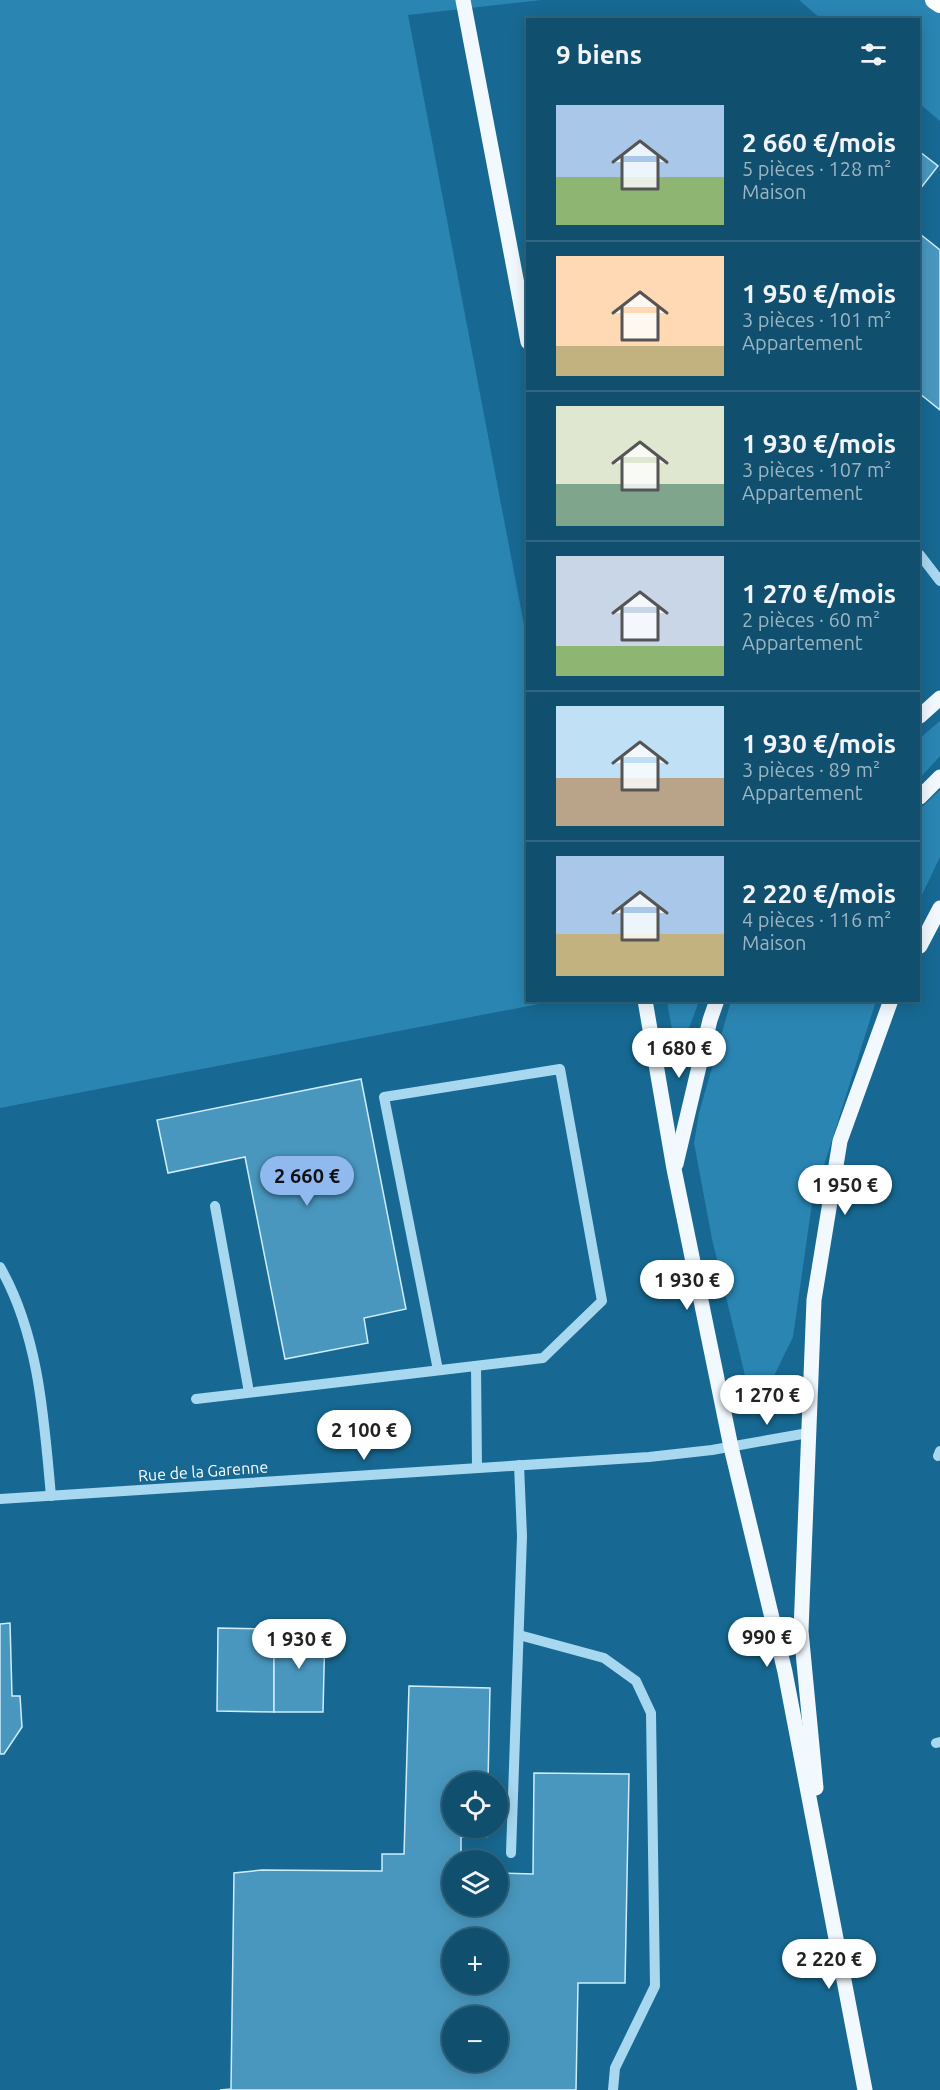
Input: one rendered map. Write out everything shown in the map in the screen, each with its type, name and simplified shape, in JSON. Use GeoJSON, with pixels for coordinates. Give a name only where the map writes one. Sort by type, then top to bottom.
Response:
{"type":"FeatureCollection","features":[{"type":"Feature","properties":{"kind":"highway"},"geometry":{"type":"LineString","coordinates":[[934,0],[940,4]]}},
{"type":"Feature","properties":{"kind":"main road"},"geometry":{"type":"LineString","coordinates":[[463,0],[526,331]]}},
{"type":"Feature","properties":{"kind":"main road"},"geometry":{"type":"LineString","coordinates":[[920,716],[940,698]]}},
{"type":"Feature","properties":{"kind":"main road"},"geometry":{"type":"LineString","coordinates":[[920,796],[940,777]]}},
{"type":"Feature","properties":{"kind":"main road"},"geometry":{"type":"LineString","coordinates":[[920,946],[940,908]]}},
{"type":"Feature","properties":{"kind":"main road"},"geometry":{"type":"LineString","coordinates":[[645,1002],[674,1169],[731,1447],[785,1672],[865,2090]]}},
{"type":"Feature","properties":{"kind":"main road"},"geometry":{"type":"LineString","coordinates":[[674,1169],[716,1002]]}},
{"type":"Feature","properties":{"kind":"main road"},"geometry":{"type":"LineString","coordinates":[[825,1884],[801,1632],[814,1300],[840,1141],[890,1002]]}},
{"type":"Feature","properties":{"kind":"street"},"geometry":{"type":"LineString","coordinates":[[920,555],[940,581]]}},
{"type":"Feature","properties":{"kind":"street"},"geometry":{"type":"LineString","coordinates":[[196,1399],[543,1358],[602,1301],[560,1069],[384,1097],[438,1370]]}},
{"type":"Feature","properties":{"kind":"street"},"geometry":{"type":"LineString","coordinates":[[215,1206],[249,1392]]}},
{"type":"Feature","properties":{"kind":"street"},"geometry":{"type":"LineString","coordinates":[[0,1266],[30,1341],[44,1421],[51,1496]]}},
{"type":"Feature","properties":{"kind":"street"},"geometry":{"type":"LineString","coordinates":[[476,1366],[477,1468]]}},
{"type":"Feature","properties":{"kind":"street","name":"Rue de la Garenne"},"geometry":{"type":"LineString","coordinates":[[0,1499],[649,1457],[731,1447],[808,1433]]}},
{"type":"Feature","properties":{"kind":"street"},"geometry":{"type":"LineString","coordinates":[[511,1853],[522,1536],[519,1465]]}},
{"type":"Feature","properties":{"kind":"street"},"geometry":{"type":"LineString","coordinates":[[519,1635],[604,1658],[636,1681],[651,1713],[655,1986],[615,2068],[613,2090]]}},
{"type":"Feature","properties":{"kind":"shaded area"},"geometry":{"type":"Polygon","coordinates":[[[0,0],[542,0],[408,15],[526,635],[526,1002],[549,1002],[0,1108],[0,0]]]}},
{"type":"Feature","properties":{"kind":"shaded area"},"geometry":{"type":"Polygon","coordinates":[[[799,0],[940,0],[940,121],[920,104],[920,18],[820,18],[799,0]]]}},
{"type":"Feature","properties":{"kind":"shaded area"},"geometry":{"type":"Polygon","coordinates":[[[940,721],[940,756],[920,778],[920,738],[940,721]]]}},
{"type":"Feature","properties":{"kind":"shaded area"},"geometry":{"type":"Polygon","coordinates":[[[940,790],[940,857],[920,899],[920,809],[940,790]]]}},
{"type":"Feature","properties":{"kind":"shaded area"},"geometry":{"type":"Polygon","coordinates":[[[667,1002],[699,1002],[681,1050],[675,1047],[667,1002]]]}},
{"type":"Feature","properties":{"kind":"shaded area"},"geometry":{"type":"Polygon","coordinates":[[[731,1002],[876,1002],[812,1203],[793,1337],[762,1400],[748,1388],[712,1239],[694,1143],[699,1113],[731,1002]]]}},
{"type":"Feature","properties":{"kind":"building"},"geometry":{"type":"Polygon","coordinates":[[[920,152],[938,166],[920,189],[920,152]]]}},
{"type":"Feature","properties":{"kind":"building"},"geometry":{"type":"Polygon","coordinates":[[[920,234],[940,250],[940,410],[920,394],[920,234]]]}},
{"type":"Feature","properties":{"kind":"building"},"geometry":{"type":"Polygon","coordinates":[[[361,1079],[406,1309],[364,1318],[368,1343],[285,1359],[245,1157],[168,1173],[157,1120],[361,1079]]]}},
{"type":"Feature","properties":{"kind":"building"},"geometry":{"type":"Polygon","coordinates":[[[10,1623],[12,1696],[20,1696],[22,1727],[4,1754],[0,1754],[0,1624],[10,1623]]]}},
{"type":"Feature","properties":{"kind":"building"},"geometry":{"type":"Polygon","coordinates":[[[218,1628],[274,1629],[274,1712],[217,1711],[218,1628]]]}},
{"type":"Feature","properties":{"kind":"building"},"geometry":{"type":"Polygon","coordinates":[[[274,1629],[325,1630],[323,1712],[274,1712],[274,1629]]]}},
{"type":"Feature","properties":{"kind":"building"},"geometry":{"type":"Polygon","coordinates":[[[409,1686],[490,1688],[488,1772],[442,1772],[442,1838],[461,1838],[461,1850],[442,1850],[442,1916],[508,1916],[508,1873],[533,1874],[534,1773],[629,1774],[625,1983],[578,1983],[576,2090],[220,2090],[231,2089],[234,1873],[262,1870],[382,1871],[382,1854],[404,1854],[409,1686]]]}}]}
